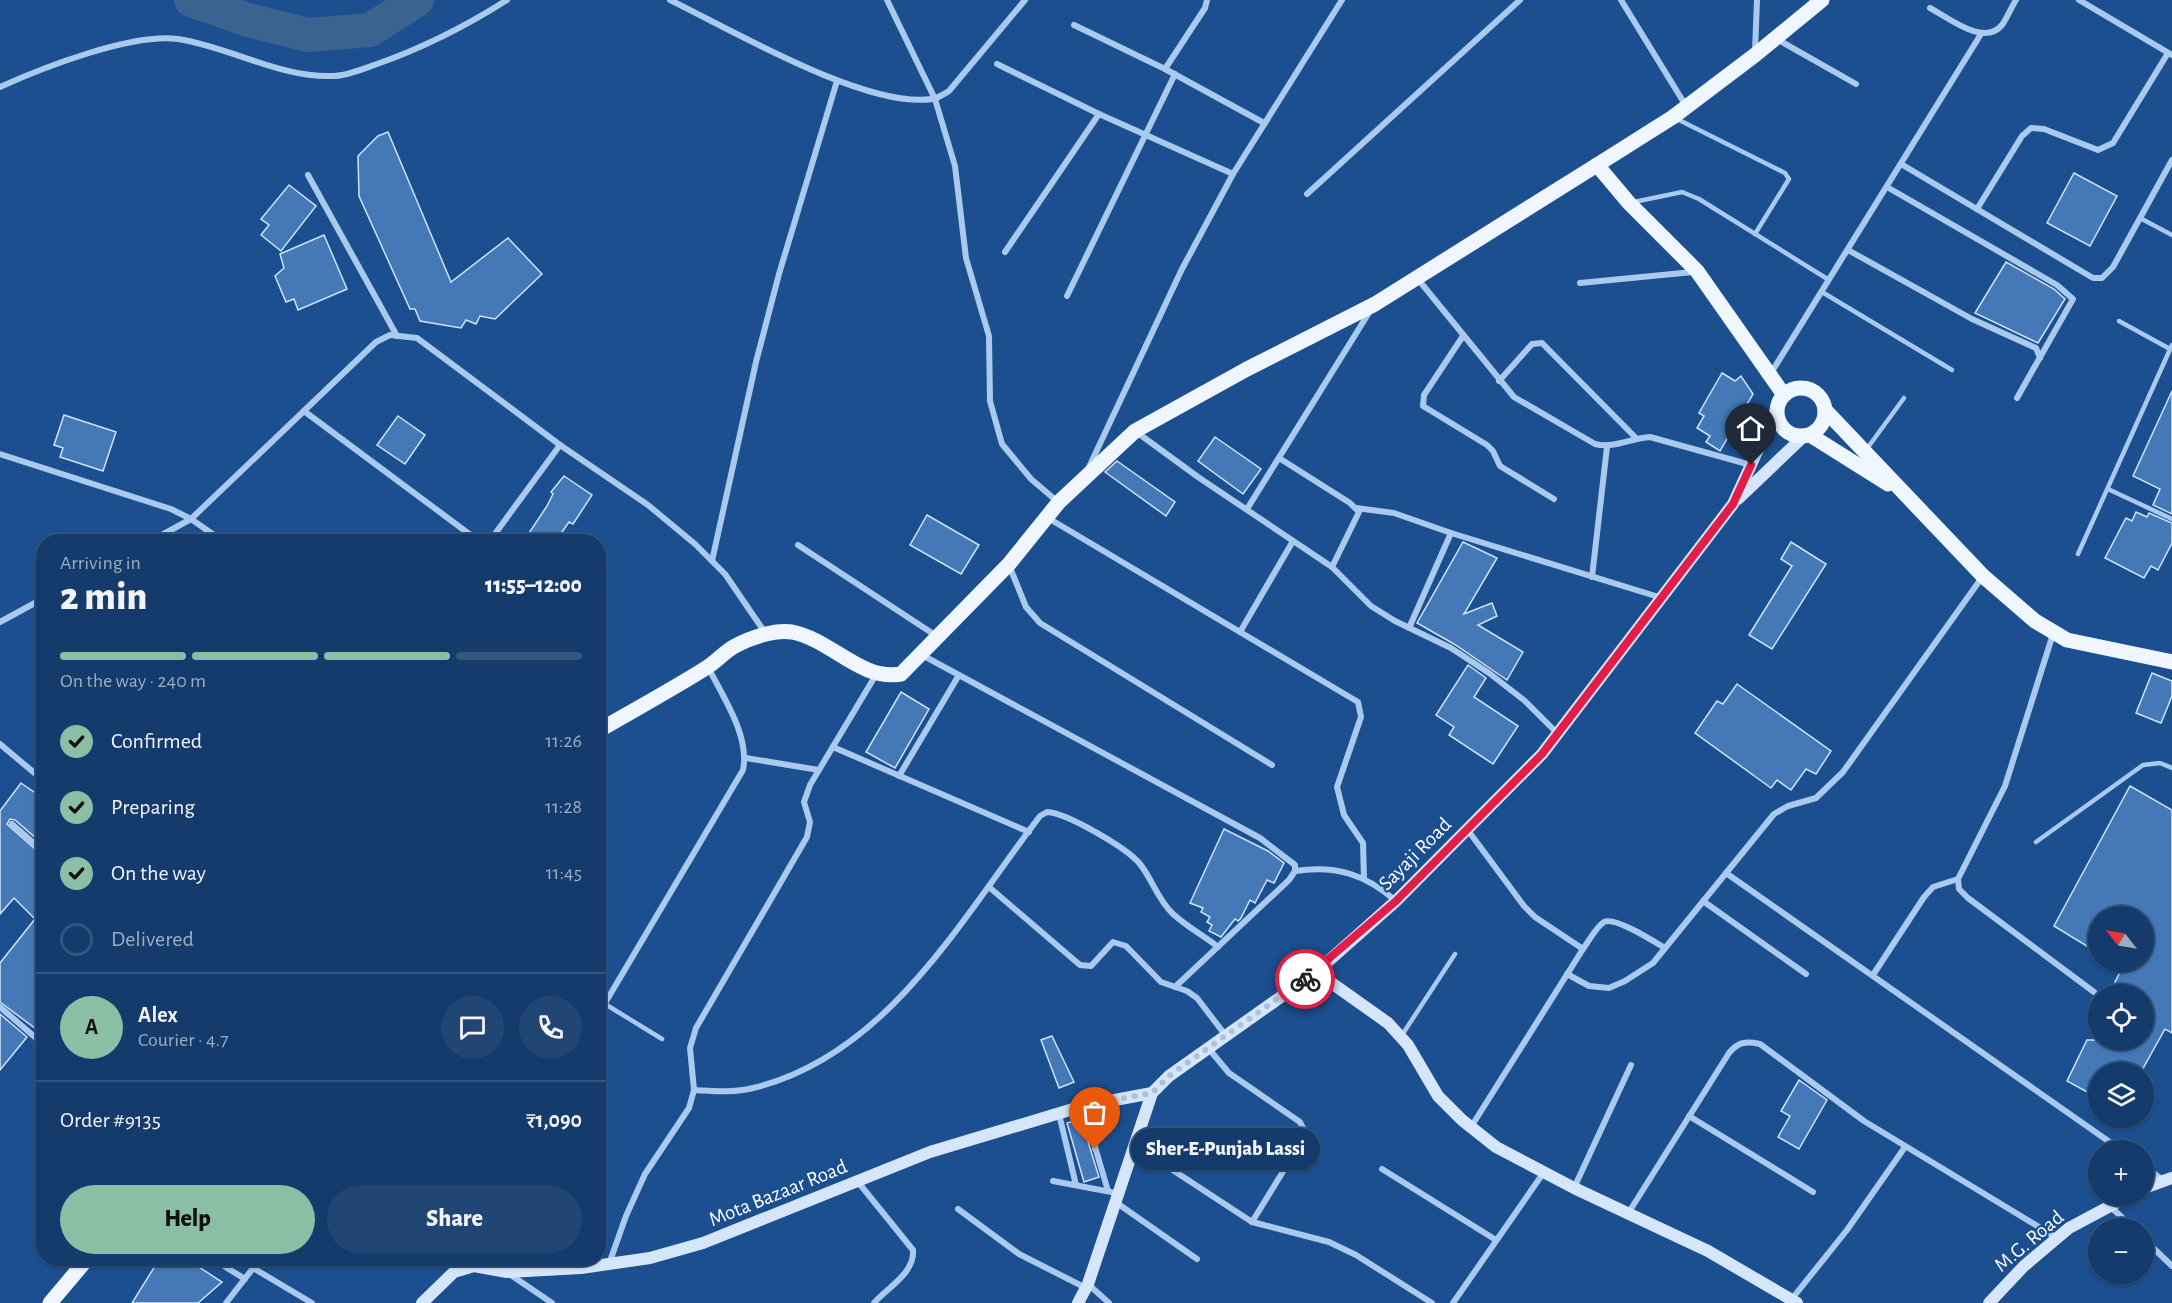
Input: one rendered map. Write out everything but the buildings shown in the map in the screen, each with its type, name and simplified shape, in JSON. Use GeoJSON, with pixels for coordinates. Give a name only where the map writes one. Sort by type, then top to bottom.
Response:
{"type":"FeatureCollection","features":[{"type":"Feature","properties":{"kind":"main road"},"geometry":{"type":"LineString","coordinates":[[606,726],[708,667],[734,646],[766,634],[792,632],[819,643],[877,673],[886,676],[902,674],[1009,564],[1059,502],[1136,431],[1247,369],[1375,304],[1597,165],[1673,117],[1755,55],[1822,0]]}},
{"type":"Feature","properties":{"kind":"main road"},"geometry":{"type":"LineString","coordinates":[[1597,165],[1629,203],[1697,271],[1770,374],[1781,401],[1779,423],[1789,434],[1807,435],[1908,497]]}},
{"type":"Feature","properties":{"kind":"main road"},"geometry":{"type":"LineString","coordinates":[[1781,401],[1796,389],[1809,390],[1820,398],[1825,410],[1983,576],[2053,634],[2077,642],[2172,662]]}},
{"type":"Feature","properties":{"kind":"main road","name":"Sayaji Road"},"geometry":{"type":"LineString","coordinates":[[1078,1303],[1087,1286],[1113,1195],[1152,1093],[1169,1076],[1316,972],[1396,901],[1542,754],[1733,504],[1781,401]]}},
{"type":"Feature","properties":{"kind":"main road"},"geometry":{"type":"LineString","coordinates":[[1733,504],[1807,435],[1819,429],[1825,410]]}},
{"type":"Feature","properties":{"kind":"main road"},"geometry":{"type":"LineString","coordinates":[[1316,972],[1354,997],[1400,1037],[1424,1068],[1438,1096],[1470,1127],[1496,1147],[1574,1188],[1708,1251],[1793,1302]]}},
{"type":"Feature","properties":{"kind":"main road","name":"Mota Bazaar Road"},"geometry":{"type":"LineString","coordinates":[[606,1264],[650,1258],[703,1243],[930,1152],[1083,1106],[1152,1093]]}},
{"type":"Feature","properties":{"kind":"main road","name":"M.G. Road"},"geometry":{"type":"LineString","coordinates":[[1989,1303],[2024,1266],[2069,1228],[2110,1206]]}},
{"type":"Feature","properties":{"kind":"main road"},"geometry":{"type":"LineString","coordinates":[[50,1303],[81,1266]]}},
{"type":"Feature","properties":{"kind":"main road","name":"Mota Bazaar Road"},"geometry":{"type":"LineString","coordinates":[[422,1303],[454,1272],[466,1266]]}},
{"type":"Feature","properties":{"kind":"main road","name":"Mota Bazaar Road"},"geometry":{"type":"LineString","coordinates":[[487,1266],[507,1272],[584,1266]]}},
{"type":"Feature","properties":{"kind":"street"},"geometry":{"type":"LineString","coordinates":[[0,87],[39,71],[133,40],[155,37],[180,40],[302,74],[335,76],[361,70],[426,46],[507,0]]}},
{"type":"Feature","properties":{"kind":"street"},"geometry":{"type":"LineString","coordinates":[[670,0],[837,81],[889,96],[935,99],[949,91],[1025,0]]}},
{"type":"Feature","properties":{"kind":"street"},"geometry":{"type":"LineString","coordinates":[[887,0],[935,99],[956,166],[966,258],[989,336],[990,401],[1002,444],[1031,479],[1059,502]]}},
{"type":"Feature","properties":{"kind":"street"},"geometry":{"type":"LineString","coordinates":[[1165,69],[1205,8],[1207,0]]}},
{"type":"Feature","properties":{"kind":"street"},"geometry":{"type":"LineString","coordinates":[[1084,478],[1177,280],[1233,174],[1342,0]]}},
{"type":"Feature","properties":{"kind":"street"},"geometry":{"type":"LineString","coordinates":[[1307,194],[1520,0]]}},
{"type":"Feature","properties":{"kind":"street"},"geometry":{"type":"LineString","coordinates":[[1621,0],[1686,106]]}},
{"type":"Feature","properties":{"kind":"street"},"geometry":{"type":"LineString","coordinates":[[1755,55],[1756,0]]}},
{"type":"Feature","properties":{"kind":"street"},"geometry":{"type":"LineString","coordinates":[[1930,8],[1981,34],[1992,33],[2001,25],[2016,0]]}},
{"type":"Feature","properties":{"kind":"street"},"geometry":{"type":"LineString","coordinates":[[1977,209],[2022,136],[2031,128],[2044,129],[2098,150],[2113,143],[2170,54],[2079,0]]}},
{"type":"Feature","properties":{"kind":"street"},"geometry":{"type":"LineString","coordinates":[[1074,25],[1165,69],[1264,123]]}},
{"type":"Feature","properties":{"kind":"street"},"geometry":{"type":"LineString","coordinates":[[1770,374],[1981,34]]}},
{"type":"Feature","properties":{"kind":"street"},"geometry":{"type":"LineString","coordinates":[[1775,38],[1856,84]]}},
{"type":"Feature","properties":{"kind":"street"},"geometry":{"type":"LineString","coordinates":[[997,64],[1100,114],[1233,174]]}},
{"type":"Feature","properties":{"kind":"street"},"geometry":{"type":"LineString","coordinates":[[1067,296],[1174,74]]}},
{"type":"Feature","properties":{"kind":"street"},"geometry":{"type":"LineString","coordinates":[[712,561],[756,362],[779,274],[837,81]]}},
{"type":"Feature","properties":{"kind":"street"},"geometry":{"type":"LineString","coordinates":[[1005,252],[1100,114]]}},
{"type":"Feature","properties":{"kind":"street"},"geometry":{"type":"LineString","coordinates":[[1901,164],[2093,278],[2102,278],[2113,267],[2172,160]]}},
{"type":"Feature","properties":{"kind":"street"},"geometry":{"type":"LineString","coordinates":[[308,175],[397,336]]}},
{"type":"Feature","properties":{"kind":"street"},"geometry":{"type":"LineString","coordinates":[[1887,187],[2069,293],[2073,299],[2017,398]]}},
{"type":"Feature","properties":{"kind":"street"},"geometry":{"type":"LineString","coordinates":[[1848,250],[1972,319],[2036,348],[2040,357]]}},
{"type":"Feature","properties":{"kind":"street"},"geometry":{"type":"LineString","coordinates":[[1580,283],[1697,271]]}},
{"type":"Feature","properties":{"kind":"street"},"geometry":{"type":"LineString","coordinates":[[1417,278],[1514,397],[1595,444],[1607,447],[1636,438],[1667,439],[1751,465]]}},
{"type":"Feature","properties":{"kind":"street"},"geometry":{"type":"LineString","coordinates":[[1246,509],[1375,304]]}},
{"type":"Feature","properties":{"kind":"street"},"geometry":{"type":"LineString","coordinates":[[163,534],[191,519],[376,342],[390,335],[417,338],[560,445],[648,505],[725,574],[766,634]]}},
{"type":"Feature","properties":{"kind":"street"},"geometry":{"type":"LineString","coordinates":[[1463,336],[1424,395],[1423,406],[1487,445],[1493,451],[1496,462],[1500,466],[1554,499]]}},
{"type":"Feature","properties":{"kind":"street"},"geometry":{"type":"LineString","coordinates":[[1499,381],[1532,344],[1536,341],[1542,343],[1636,438]]}},
{"type":"Feature","properties":{"kind":"street"},"geometry":{"type":"LineString","coordinates":[[304,411],[469,534]]}},
{"type":"Feature","properties":{"kind":"street"},"geometry":{"type":"LineString","coordinates":[[1136,431],[1332,567],[1371,606],[1450,648],[1489,673],[1525,701],[1557,733]]}},
{"type":"Feature","properties":{"kind":"street"},"geometry":{"type":"LineString","coordinates":[[495,534],[560,445]]}},
{"type":"Feature","properties":{"kind":"street"},"geometry":{"type":"LineString","coordinates":[[1592,577],[1607,447]]}},
{"type":"Feature","properties":{"kind":"street"},"geometry":{"type":"LineString","coordinates":[[0,454],[171,509],[213,534]]}},
{"type":"Feature","properties":{"kind":"street"},"geometry":{"type":"LineString","coordinates":[[1279,458],[1356,508],[1394,513],[1451,533],[1663,598]]}},
{"type":"Feature","properties":{"kind":"street"},"geometry":{"type":"LineString","coordinates":[[1332,567],[1357,519],[1359,512],[1356,508]]}},
{"type":"Feature","properties":{"kind":"street"},"geometry":{"type":"LineString","coordinates":[[1047,518],[1349,695],[1361,708],[1361,717],[1337,787],[1344,814],[1363,843],[1364,878]]}},
{"type":"Feature","properties":{"kind":"street"},"geometry":{"type":"LineString","coordinates":[[1409,628],[1451,533]]}},
{"type":"Feature","properties":{"kind":"street"},"geometry":{"type":"LineString","coordinates":[[1240,632],[1293,541]]}},
{"type":"Feature","properties":{"kind":"street"},"geometry":{"type":"LineString","coordinates":[[798,545],[939,637]]}},
{"type":"Feature","properties":{"kind":"street"},"geometry":{"type":"LineString","coordinates":[[1009,564],[1026,607],[1040,623],[1272,765]]}},
{"type":"Feature","properties":{"kind":"street"},"geometry":{"type":"LineString","coordinates":[[1567,974],[1590,986],[1609,988],[1625,981],[1653,963],[1774,814],[1788,806],[1816,798],[1843,772],[1983,576]]}},
{"type":"Feature","properties":{"kind":"street"},"geometry":{"type":"LineString","coordinates":[[0,622],[36,602]]}},
{"type":"Feature","properties":{"kind":"street"},"geometry":{"type":"LineString","coordinates":[[2053,634],[2005,786],[1958,879],[1959,889],[1968,898],[2088,988]]}},
{"type":"Feature","properties":{"kind":"street"},"geometry":{"type":"LineString","coordinates":[[922,654],[1260,838],[1288,858],[1295,865],[1295,871]]}},
{"type":"Feature","properties":{"kind":"street"},"geometry":{"type":"LineString","coordinates":[[606,1002],[743,770],[746,758],[732,715],[708,667]]}},
{"type":"Feature","properties":{"kind":"street"},"geometry":{"type":"LineString","coordinates":[[609,1264],[626,1216],[645,1174],[689,1108],[694,1090],[690,1048],[696,1028],[807,837],[810,822],[804,802],[810,785],[877,673]]}},
{"type":"Feature","properties":{"kind":"street"},"geometry":{"type":"LineString","coordinates":[[899,776],[959,675]]}},
{"type":"Feature","properties":{"kind":"street"},"geometry":{"type":"LineString","coordinates":[[0,744],[36,774]]}},
{"type":"Feature","properties":{"kind":"street"},"geometry":{"type":"LineString","coordinates":[[832,747],[1029,832]]}},
{"type":"Feature","properties":{"kind":"street"},"geometry":{"type":"LineString","coordinates":[[746,758],[819,770]]}},
{"type":"Feature","properties":{"kind":"street"},"geometry":{"type":"LineString","coordinates":[[694,1090],[751,1089],[778,1081],[834,1054],[866,1031],[893,1005],[989,887],[1040,816],[1047,812],[1055,813],[1124,851],[1140,863],[1153,889],[1173,914],[1218,947]]}},
{"type":"Feature","properties":{"kind":"street"},"geometry":{"type":"LineString","coordinates":[[12,824],[36,845]]}},
{"type":"Feature","properties":{"kind":"street"},"geometry":{"type":"LineString","coordinates":[[1467,829],[1524,906],[1583,949]]}},
{"type":"Feature","properties":{"kind":"street"},"geometry":{"type":"LineString","coordinates":[[1174,987],[1295,871],[1317,868],[1339,870],[1364,878],[1396,901]]}},
{"type":"Feature","properties":{"kind":"street"},"geometry":{"type":"LineString","coordinates":[[1726,873],[2107,1140]]}},
{"type":"Feature","properties":{"kind":"street"},"geometry":{"type":"LineString","coordinates":[[1873,975],[1924,897],[1933,887],[1958,879]]}},
{"type":"Feature","properties":{"kind":"street"},"geometry":{"type":"LineString","coordinates":[[989,887],[1080,964],[1091,966],[1109,945],[1119,942],[1126,946],[1154,978],[1197,998],[1226,1037]]}},
{"type":"Feature","properties":{"kind":"street"},"geometry":{"type":"LineString","coordinates":[[1703,901],[1806,974]]}},
{"type":"Feature","properties":{"kind":"street"},"geometry":{"type":"LineString","coordinates":[[1470,1127],[1583,949],[1603,922],[1610,920],[1665,948]]}},
{"type":"Feature","properties":{"kind":"street"},"geometry":{"type":"LineString","coordinates":[[0,1006],[36,1038]]}},
{"type":"Feature","properties":{"kind":"street"},"geometry":{"type":"LineString","coordinates":[[1629,1212],[1729,1053],[1736,1045],[1746,1041],[1760,1044],[1864,1121],[2057,1238]]}},
{"type":"Feature","properties":{"kind":"street"},"geometry":{"type":"LineString","coordinates":[[1209,1049],[1229,1073],[1300,1122],[1306,1134],[1252,1222]]}},
{"type":"Feature","properties":{"kind":"street"},"geometry":{"type":"LineString","coordinates":[[1574,1188],[1631,1065]]}},
{"type":"Feature","properties":{"kind":"street"},"geometry":{"type":"LineString","coordinates":[[1083,1106],[1113,1195]]}},
{"type":"Feature","properties":{"kind":"street"},"geometry":{"type":"LineString","coordinates":[[1059,1114],[1076,1185]]}},
{"type":"Feature","properties":{"kind":"street"},"geometry":{"type":"LineString","coordinates":[[1689,1116],[1813,1192]]}},
{"type":"Feature","properties":{"kind":"street"},"geometry":{"type":"LineString","coordinates":[[1133,1144],[1252,1222],[1329,1242],[1356,1255],[1432,1303]]}},
{"type":"Feature","properties":{"kind":"street"},"geometry":{"type":"LineString","coordinates":[[1793,1302],[1905,1147]]}},
{"type":"Feature","properties":{"kind":"street"},"geometry":{"type":"LineString","coordinates":[[1382,1169],[1496,1240]]}},
{"type":"Feature","properties":{"kind":"street"},"geometry":{"type":"LineString","coordinates":[[2154,1171],[2168,1179]]}},
{"type":"Feature","properties":{"kind":"street"},"geometry":{"type":"LineString","coordinates":[[1453,1303],[1544,1172]]}},
{"type":"Feature","properties":{"kind":"street"},"geometry":{"type":"LineString","coordinates":[[1053,1181],[1113,1195],[1197,1259]]}},
{"type":"Feature","properties":{"kind":"street"},"geometry":{"type":"LineString","coordinates":[[858,1182],[913,1250],[914,1259],[910,1267],[874,1303]]}},
{"type":"Feature","properties":{"kind":"street"},"geometry":{"type":"LineString","coordinates":[[2110,1206],[2123,1218]]}},
{"type":"Feature","properties":{"kind":"street"},"geometry":{"type":"LineString","coordinates":[[958,1209],[1019,1254],[1087,1286],[1109,1303]]}},
{"type":"Feature","properties":{"kind":"street"},"geometry":{"type":"LineString","coordinates":[[2154,1249],[2172,1266]]}},
{"type":"Feature","properties":{"kind":"street"},"geometry":{"type":"LineString","coordinates":[[225,1266],[245,1279]]}},
{"type":"Feature","properties":{"kind":"street"},"geometry":{"type":"LineString","coordinates":[[226,1303],[254,1268],[312,1303]]}},
{"type":"Feature","properties":{"kind":"street"},"geometry":{"type":"LineString","coordinates":[[507,1272],[544,1301],[552,1303]]}},
{"type":"Feature","properties":{"kind":"lane"},"geometry":{"type":"LineString","coordinates":[[1673,117],[1785,173],[1789,179],[1755,234]]}},
{"type":"Feature","properties":{"kind":"lane"},"geometry":{"type":"LineString","coordinates":[[1629,203],[1682,192],[1829,280]]}},
{"type":"Feature","properties":{"kind":"lane"},"geometry":{"type":"LineString","coordinates":[[2140,218],[2172,235]]}},
{"type":"Feature","properties":{"kind":"lane"},"geometry":{"type":"LineString","coordinates":[[1822,292],[1952,370]]}},
{"type":"Feature","properties":{"kind":"lane"},"geometry":{"type":"LineString","coordinates":[[2078,554],[2171,347],[2119,321]]}},
{"type":"Feature","properties":{"kind":"lane"},"geometry":{"type":"LineString","coordinates":[[1864,452],[1904,398]]}},
{"type":"Feature","properties":{"kind":"lane"},"geometry":{"type":"LineString","coordinates":[[2108,489],[2172,519]]}},
{"type":"Feature","properties":{"kind":"lane"},"geometry":{"type":"LineString","coordinates":[[2036,842],[2143,765],[2160,763],[2172,768]]}},
{"type":"Feature","properties":{"kind":"lane"},"geometry":{"type":"LineString","coordinates":[[1400,1037],[1455,954]]}},
{"type":"Feature","properties":{"kind":"lane"},"geometry":{"type":"LineString","coordinates":[[606,1005],[662,1039]]}},
{"type":"Feature","properties":{"kind":"waterway"},"geometry":{"type":"LineString","coordinates":[[191,0],[248,20],[308,35],[370,30],[417,0]]}},
{"type":"Feature","properties":{"kind":"way so far"},"geometry":{"type":"LineString","coordinates":[[1095,1149],[1083,1106],[1152,1093],[1169,1076],[1305,979]]}},
{"type":"Feature","properties":{"kind":"place","name":"Sher-E-Punjab Lassi"},"geometry":{"type":"Point","coordinates":[1095,1149]}},
{"type":"Feature","properties":{"kind":"route"},"geometry":{"type":"LineString","coordinates":[[1305,979],[1316,972],[1396,901],[1542,754],[1733,504],[1751,465]]}}]}
